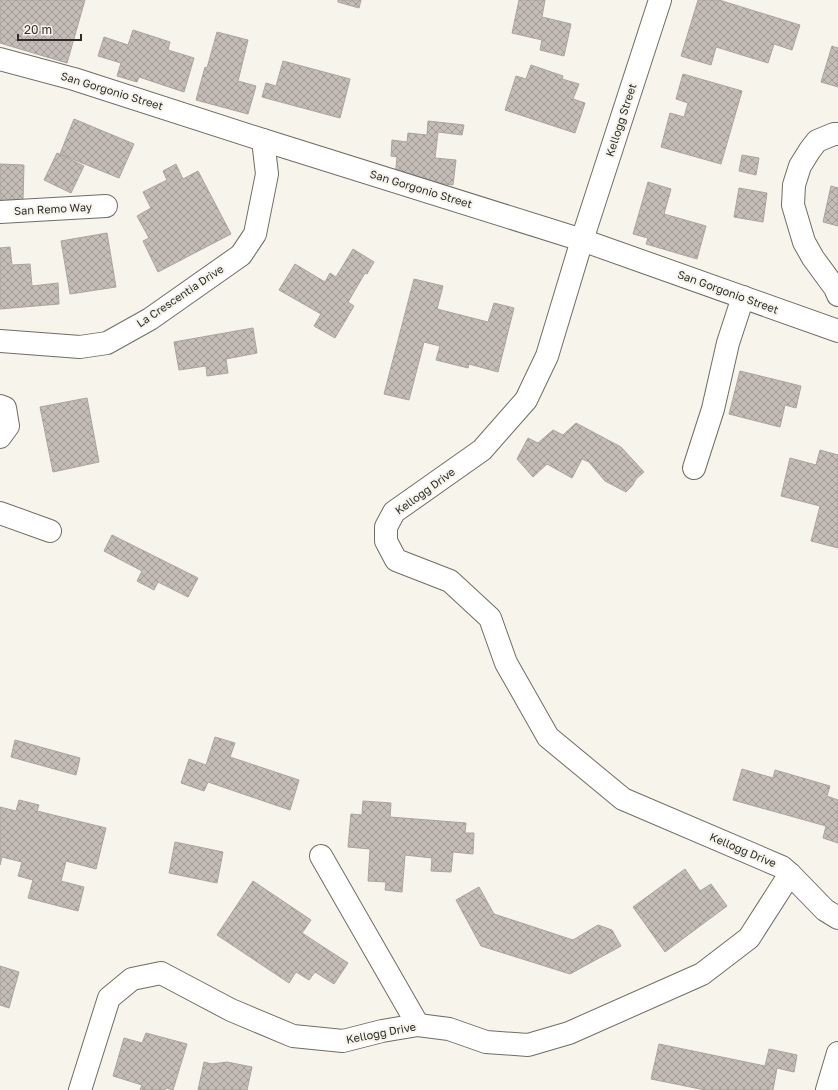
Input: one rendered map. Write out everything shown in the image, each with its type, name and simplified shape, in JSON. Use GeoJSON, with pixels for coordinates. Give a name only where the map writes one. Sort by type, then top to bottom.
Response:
{"type":"FeatureCollection","features":[{"type":"Feature","properties":{"kind":"street","name":"Kellogg Street"},"geometry":{"type":"LineString","coordinates":[[582,240],[660,0]]}},
{"type":"Feature","properties":{"kind":"street","name":"San Gorgonio Street"},"geometry":{"type":"LineString","coordinates":[[0,59],[74,79],[582,240],[838,330]]}},
{"type":"Feature","properties":{"kind":"street"},"geometry":{"type":"LineString","coordinates":[[838,134],[834,134],[817,141],[810,150],[800,166],[794,185],[793,205],[804,242],[813,258],[835,288],[838,295]]}},
{"type":"Feature","properties":{"kind":"street","name":"La Crescentia Drive"},"geometry":{"type":"LineString","coordinates":[[0,341],[80,347],[107,342],[150,319],[241,255],[255,234],[267,174],[263,140]]}},
{"type":"Feature","properties":{"kind":"street","name":"San Remo Way"},"geometry":{"type":"LineString","coordinates":[[0,212],[106,206]]}},
{"type":"Feature","properties":{"kind":"street","name":"Kellogg Drive"},"geometry":{"type":"LineString","coordinates":[[80,1090],[109,998],[132,979],[161,974],[231,1010],[293,1036],[343,1041],[382,1031],[418,1025],[449,1029],[486,1042],[528,1045],[569,1033],[702,974],[748,938],[790,874],[782,867],[624,799],[554,742],[548,737],[506,663],[490,618],[450,581],[396,560],[386,541],[386,527],[394,512],[482,450],[526,400],[547,356],[582,240]]}},
{"type":"Feature","properties":{"kind":"street"},"geometry":{"type":"LineString","coordinates":[[694,468],[713,409],[728,343],[743,297]]}},
{"type":"Feature","properties":{"kind":"street"},"geometry":{"type":"LineString","coordinates":[[0,406],[5,408],[8,426],[0,437]]}},
{"type":"Feature","properties":{"kind":"street"},"geometry":{"type":"LineString","coordinates":[[0,513],[50,530]]}},
{"type":"Feature","properties":{"kind":"street"},"geometry":{"type":"LineString","coordinates":[[321,856],[418,1025]]}},
{"type":"Feature","properties":{"kind":"street"},"geometry":{"type":"LineString","coordinates":[[790,874],[825,910],[838,918]]}},
{"type":"Feature","properties":{"kind":"street"},"geometry":{"type":"LineString","coordinates":[[828,1090],[838,1053]]}},
{"type":"Feature","properties":{"kind":"building"},"geometry":{"type":"Polygon","coordinates":[[[0,0],[85,0],[67,63],[0,43],[0,0]]]}},
{"type":"Feature","properties":{"kind":"building"},"geometry":{"type":"Polygon","coordinates":[[[338,0],[361,0],[359,8],[338,2],[338,0]]]}},
{"type":"Feature","properties":{"kind":"building"},"geometry":{"type":"Polygon","coordinates":[[[519,0],[545,0],[542,17],[571,24],[564,56],[540,50],[542,40],[512,33],[519,0]]]}},
{"type":"Feature","properties":{"kind":"building"},"geometry":{"type":"Polygon","coordinates":[[[698,0],[719,0],[800,25],[792,50],[774,44],[768,63],[716,47],[711,65],[681,56],[698,0]]]}},
{"type":"Feature","properties":{"kind":"building"},"geometry":{"type":"Polygon","coordinates":[[[133,30],[170,42],[168,50],[194,58],[184,92],[139,77],[137,82],[117,76],[121,63],[98,56],[104,37],[128,45],[133,30]]]}},
{"type":"Feature","properties":{"kind":"building"},"geometry":{"type":"Polygon","coordinates":[[[217,32],[248,40],[238,81],[256,86],[248,114],[196,100],[217,32]]]}},
{"type":"Feature","properties":{"kind":"building"},"geometry":{"type":"Polygon","coordinates":[[[832,46],[838,48],[838,87],[821,82],[832,46]]]}},
{"type":"Feature","properties":{"kind":"building"},"geometry":{"type":"Polygon","coordinates":[[[283,61],[350,79],[340,118],[262,97],[266,83],[276,86],[283,61]]]}},
{"type":"Feature","properties":{"kind":"building"},"geometry":{"type":"Polygon","coordinates":[[[531,65],[563,76],[562,79],[579,84],[573,99],[585,103],[575,133],[505,110],[516,76],[526,79],[531,65]]]}},
{"type":"Feature","properties":{"kind":"building"},"geometry":{"type":"Polygon","coordinates":[[[683,74],[742,91],[721,164],[661,147],[670,113],[684,117],[688,103],[676,99],[683,74]]]}},
{"type":"Feature","properties":{"kind":"building"},"geometry":{"type":"Polygon","coordinates":[[[74,119],[134,144],[119,178],[60,154],[74,119]]]}},
{"type":"Feature","properties":{"kind":"building"},"geometry":{"type":"Polygon","coordinates":[[[428,121],[464,125],[462,135],[438,132],[435,158],[456,160],[453,185],[395,178],[397,157],[391,156],[392,140],[407,142],[408,133],[427,135],[428,121]]]}},
{"type":"Feature","properties":{"kind":"building"},"geometry":{"type":"Polygon","coordinates":[[[57,153],[84,166],[71,193],[44,180],[57,153]]]}},
{"type":"Feature","properties":{"kind":"building"},"geometry":{"type":"Polygon","coordinates":[[[742,155],[759,158],[756,175],[739,171],[742,155]]]}},
{"type":"Feature","properties":{"kind":"building"},"geometry":{"type":"Polygon","coordinates":[[[0,164],[24,165],[23,200],[0,200],[0,164]]]}},
{"type":"Feature","properties":{"kind":"building"},"geometry":{"type":"Polygon","coordinates":[[[176,164],[183,179],[198,171],[231,234],[158,272],[143,241],[149,238],[137,216],[151,208],[143,192],[167,180],[163,171],[176,164]]]}},
{"type":"Feature","properties":{"kind":"building"},"geometry":{"type":"Polygon","coordinates":[[[648,182],[671,189],[664,214],[706,226],[697,259],[646,244],[648,238],[633,234],[648,182]]]}},
{"type":"Feature","properties":{"kind":"building"},"geometry":{"type":"Polygon","coordinates":[[[831,186],[838,188],[838,226],[823,222],[831,186]]]}},
{"type":"Feature","properties":{"kind":"building"},"geometry":{"type":"Polygon","coordinates":[[[739,188],[767,193],[763,222],[734,217],[739,188]]]}},
{"type":"Feature","properties":{"kind":"building"},"geometry":{"type":"Polygon","coordinates":[[[107,233],[116,287],[70,294],[61,241],[107,233]]]}},
{"type":"Feature","properties":{"kind":"building"},"geometry":{"type":"Polygon","coordinates":[[[10,247],[12,265],[30,264],[32,286],[58,283],[59,304],[0,309],[0,248],[10,247]]]}},
{"type":"Feature","properties":{"kind":"building"},"geometry":{"type":"Polygon","coordinates":[[[353,249],[374,262],[367,274],[365,273],[348,302],[354,306],[335,338],[314,326],[321,314],[279,290],[295,264],[325,282],[330,273],[336,277],[353,249]]]}},
{"type":"Feature","properties":{"kind":"building"},"geometry":{"type":"Polygon","coordinates":[[[414,279],[443,286],[437,309],[488,322],[494,303],[514,308],[498,372],[469,364],[468,368],[436,360],[440,346],[424,342],[409,400],[384,394],[414,279]]]}},
{"type":"Feature","properties":{"kind":"building"},"geometry":{"type":"Polygon","coordinates":[[[253,328],[257,353],[226,359],[228,373],[207,376],[206,366],[179,370],[174,342],[253,328]]]}},
{"type":"Feature","properties":{"kind":"building"},"geometry":{"type":"Polygon","coordinates":[[[740,371],[801,386],[796,408],[785,405],[780,427],[729,414],[740,371]]]}},
{"type":"Feature","properties":{"kind":"building"},"geometry":{"type":"Polygon","coordinates":[[[87,398],[99,462],[53,472],[40,407],[87,398]]]}},
{"type":"Feature","properties":{"kind":"building"},"geometry":{"type":"Polygon","coordinates":[[[576,423],[621,447],[644,472],[636,479],[626,492],[605,481],[589,462],[582,459],[572,478],[547,464],[533,477],[517,459],[528,438],[538,443],[553,430],[563,435],[576,423]]]}},
{"type":"Feature","properties":{"kind":"building"},"geometry":{"type":"Polygon","coordinates":[[[820,450],[838,455],[838,548],[811,541],[820,506],[781,496],[790,458],[816,465],[820,450]]]}},
{"type":"Feature","properties":{"kind":"building"},"geometry":{"type":"Polygon","coordinates":[[[112,535],[198,578],[188,597],[158,582],[154,590],[137,581],[142,571],[104,551],[112,535]]]}},
{"type":"Feature","properties":{"kind":"building"},"geometry":{"type":"Polygon","coordinates":[[[215,737],[235,743],[230,757],[299,780],[290,810],[208,782],[204,791],[181,783],[189,759],[206,765],[215,737]]]}},
{"type":"Feature","properties":{"kind":"building"},"geometry":{"type":"Polygon","coordinates":[[[15,740],[80,758],[76,775],[11,757],[15,740]]]}},
{"type":"Feature","properties":{"kind":"building"},"geometry":{"type":"Polygon","coordinates":[[[742,769],[773,778],[775,770],[830,786],[827,796],[838,800],[838,843],[823,838],[826,826],[733,800],[742,769]]]}},
{"type":"Feature","properties":{"kind":"building"},"geometry":{"type":"Polygon","coordinates":[[[19,800],[39,805],[37,811],[106,828],[96,869],[66,861],[61,881],[84,887],[78,911],[28,898],[33,880],[18,876],[22,862],[2,857],[0,865],[0,807],[16,811],[19,800]]]}},
{"type":"Feature","properties":{"kind":"building"},"geometry":{"type":"Polygon","coordinates":[[[363,801],[391,803],[390,817],[466,823],[465,833],[474,833],[473,854],[453,852],[451,872],[431,871],[432,858],[405,855],[402,892],[385,890],[386,882],[368,881],[370,849],[348,847],[351,814],[362,815],[363,801]]]}},
{"type":"Feature","properties":{"kind":"building"},"geometry":{"type":"Polygon","coordinates":[[[175,842],[223,852],[217,883],[169,873],[175,842]]]}},
{"type":"Feature","properties":{"kind":"building"},"geometry":{"type":"Polygon","coordinates":[[[685,869],[700,891],[711,884],[727,906],[665,952],[633,907],[685,869]]]}},
{"type":"Feature","properties":{"kind":"building"},"geometry":{"type":"Polygon","coordinates":[[[253,881],[311,920],[302,933],[348,963],[334,984],[315,972],[309,980],[296,972],[289,983],[217,935],[253,881]]]}},
{"type":"Feature","properties":{"kind":"building"},"geometry":{"type":"Polygon","coordinates":[[[479,887],[494,914],[573,940],[598,925],[612,930],[621,946],[570,974],[481,946],[456,900],[479,887]]]}},
{"type":"Feature","properties":{"kind":"building"},"geometry":{"type":"Polygon","coordinates":[[[0,966],[19,972],[9,1008],[0,1005],[0,966]]]}},
{"type":"Feature","properties":{"kind":"building"},"geometry":{"type":"Polygon","coordinates":[[[146,1033],[187,1044],[173,1090],[166,1088],[165,1090],[140,1090],[142,1085],[113,1076],[124,1038],[142,1043],[146,1033]]]}},
{"type":"Feature","properties":{"kind":"building"},"geometry":{"type":"Polygon","coordinates":[[[659,1044],[765,1066],[769,1049],[797,1055],[794,1072],[777,1068],[773,1090],[705,1090],[651,1079],[659,1044]]]}},
{"type":"Feature","properties":{"kind":"building"},"geometry":{"type":"Polygon","coordinates":[[[204,1062],[212,1064],[227,1062],[252,1067],[247,1090],[198,1090],[204,1062]]]}}]}
